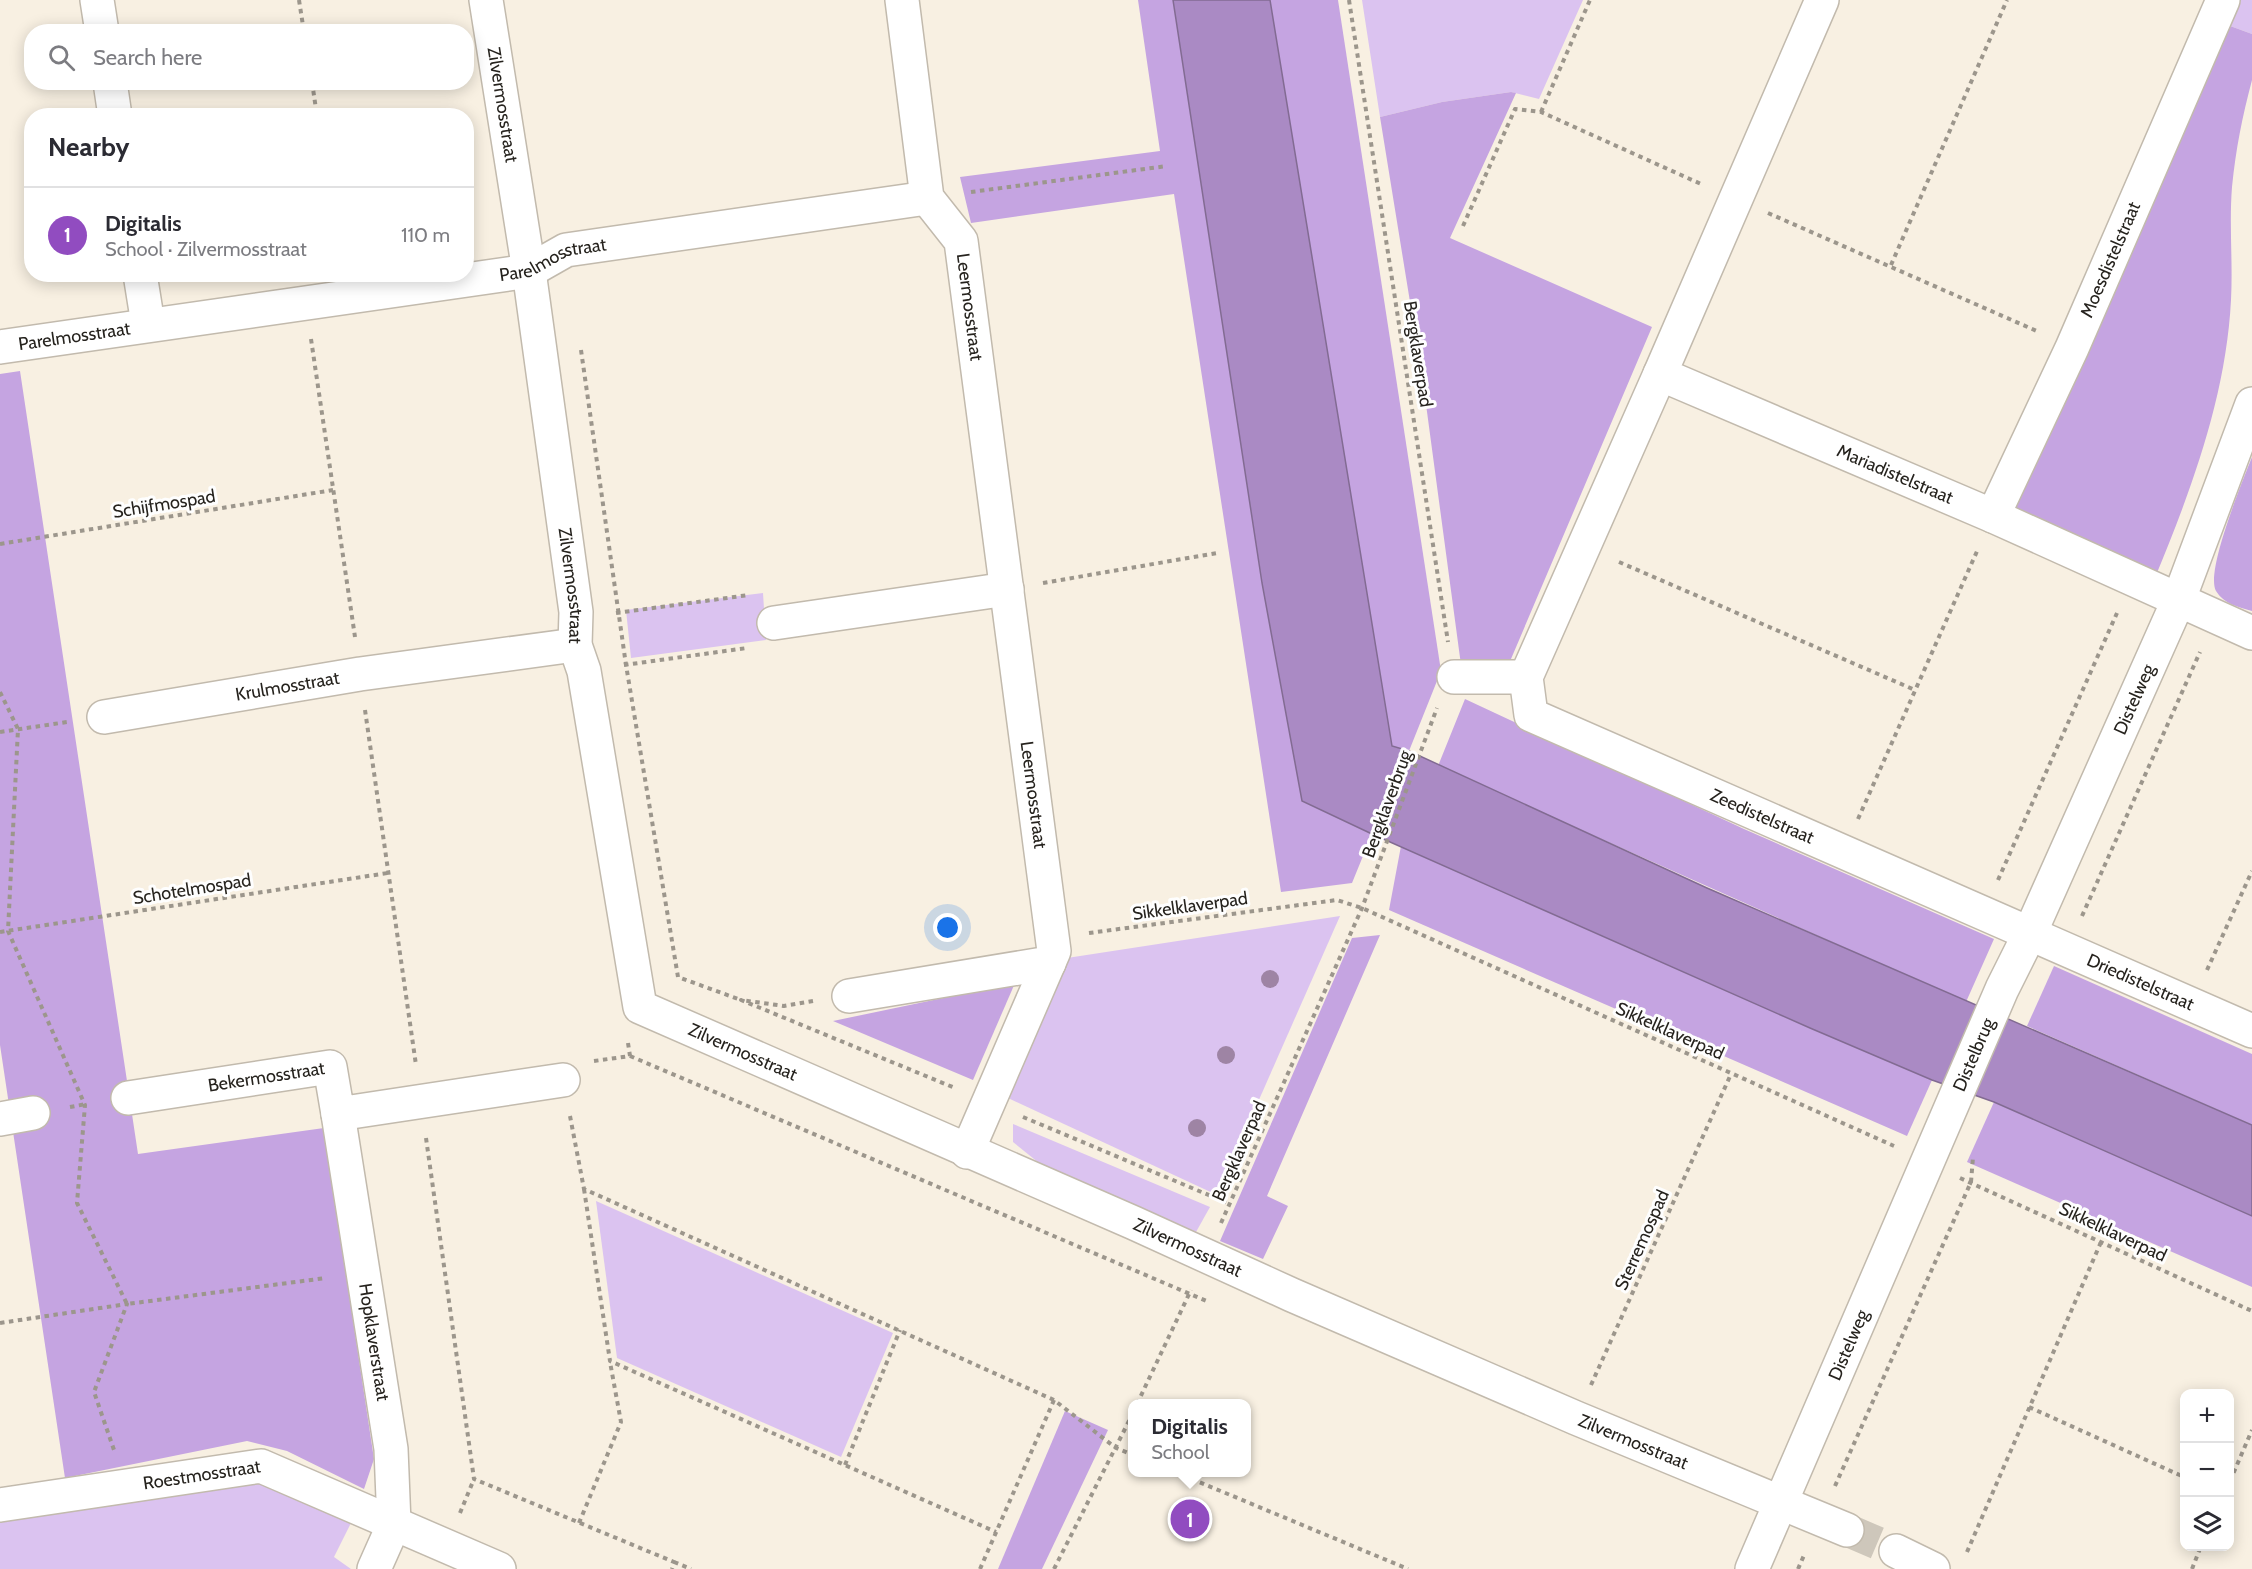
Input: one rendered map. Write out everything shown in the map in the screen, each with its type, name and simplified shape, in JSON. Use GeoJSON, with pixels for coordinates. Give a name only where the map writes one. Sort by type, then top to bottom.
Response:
{"type":"FeatureCollection","features":[{"type":"Feature","properties":{"kind":"street"},"geometry":{"type":"LineString","coordinates":[[97,0],[101,24]]}},
{"type":"Feature","properties":{"kind":"street","name":"Zilvermosstraat"},"geometry":{"type":"LineString","coordinates":[[486,0],[530,271],[576,612],[580,658],[640,1006],[967,1152],[1576,1418],[1834,1525]]}},
{"type":"Feature","properties":{"kind":"street"},"geometry":{"type":"LineString","coordinates":[[902,0],[927,198]]}},
{"type":"Feature","properties":{"kind":"street"},"geometry":{"type":"LineString","coordinates":[[1454,677],[1526,677],[1822,0]]}},
{"type":"Feature","properties":{"kind":"street","name":"Moesdistelstraat"},"geometry":{"type":"LineString","coordinates":[[1993,516],[2072,348],[2223,0]]}},
{"type":"Feature","properties":{"kind":"street"},"geometry":{"type":"LineString","coordinates":[[111,90],[115,108]]}},
{"type":"Feature","properties":{"kind":"street","name":"Parelmosstraat"},"geometry":{"type":"LineString","coordinates":[[474,279],[530,271],[566,250],[927,198]]}},
{"type":"Feature","properties":{"kind":"street","name":"Leermosstraat"},"geometry":{"type":"LineString","coordinates":[[927,198],[961,241],[1007,589],[1050,951]]}},
{"type":"Feature","properties":{"kind":"street"},"geometry":{"type":"LineString","coordinates":[[141,282],[148,324]]}},
{"type":"Feature","properties":{"kind":"street","name":"Parelmosstraat"},"geometry":{"type":"LineString","coordinates":[[0,347],[453,282]]}},
{"type":"Feature","properties":{"kind":"street","name":"Mariadistelstraat"},"geometry":{"type":"LineString","coordinates":[[1660,374],[1993,516],[2252,633]]}},
{"type":"Feature","properties":{"kind":"street","name":"Distelweg"},"geometry":{"type":"LineString","coordinates":[[2002,989],[2030,933],[2179,599],[2252,404]]}},
{"type":"Feature","properties":{"kind":"street"},"geometry":{"type":"LineString","coordinates":[[774,623],[1007,589]]}},
{"type":"Feature","properties":{"kind":"street","name":"Krulmosstraat"},"geometry":{"type":"LineString","coordinates":[[104,717],[360,674],[580,658]]}},
{"type":"Feature","properties":{"kind":"street","name":"Zeedistelstraat"},"geometry":{"type":"LineString","coordinates":[[1526,677],[1531,715],[2030,933]]}},
{"type":"Feature","properties":{"kind":"street","name":"Driedistelstraat"},"geometry":{"type":"LineString","coordinates":[[2030,933],[2252,1031]]}},
{"type":"Feature","properties":{"kind":"street"},"geometry":{"type":"LineString","coordinates":[[849,996],[1050,951]]}},
{"type":"Feature","properties":{"kind":"street"},"geometry":{"type":"LineString","coordinates":[[967,1152],[1050,951]]}},
{"type":"Feature","properties":{"kind":"street","name":"Distelbrug"},"geometry":{"type":"LineString","coordinates":[[1945,1120],[2002,989]]}},
{"type":"Feature","properties":{"kind":"street","name":"Bekermosstraat"},"geometry":{"type":"LineString","coordinates":[[129,1098],[330,1067],[338,1114]]}},
{"type":"Feature","properties":{"kind":"street"},"geometry":{"type":"LineString","coordinates":[[338,1114],[563,1080]]}},
{"type":"Feature","properties":{"kind":"street"},"geometry":{"type":"LineString","coordinates":[[0,1119],[33,1113]]}},
{"type":"Feature","properties":{"kind":"street","name":"Hopklaverstraat"},"geometry":{"type":"LineString","coordinates":[[338,1114],[391,1449],[394,1524],[374,1569]]}},
{"type":"Feature","properties":{"kind":"street","name":"Distelweg"},"geometry":{"type":"LineString","coordinates":[[1752,1569],[1945,1120]]}},
{"type":"Feature","properties":{"kind":"street","name":"Roestmosstraat"},"geometry":{"type":"LineString","coordinates":[[0,1505],[261,1466],[499,1569]]}},
{"type":"Feature","properties":{"kind":"street"},"geometry":{"type":"LineString","coordinates":[[1896,1551],[1933,1569]]}},
{"type":"Feature","properties":{"kind":"path"},"geometry":{"type":"LineString","coordinates":[[299,0],[303,24]]}},
{"type":"Feature","properties":{"kind":"path","name":"Bergklaverpad"},"geometry":{"type":"LineString","coordinates":[[1349,0],[1454,677]]}},
{"type":"Feature","properties":{"kind":"path"},"geometry":{"type":"LineString","coordinates":[[1541,112],[1590,0]]}},
{"type":"Feature","properties":{"kind":"path"},"geometry":{"type":"LineString","coordinates":[[1891,265],[2007,0]]}},
{"type":"Feature","properties":{"kind":"path"},"geometry":{"type":"LineString","coordinates":[[313,90],[316,108]]}},
{"type":"Feature","properties":{"kind":"path"},"geometry":{"type":"LineString","coordinates":[[927,198],[1167,166]]}},
{"type":"Feature","properties":{"kind":"path"},"geometry":{"type":"LineString","coordinates":[[305,303],[474,1479],[691,1569]]}},
{"type":"Feature","properties":{"kind":"path"},"geometry":{"type":"LineString","coordinates":[[580,344],[626,665],[678,977],[741,1000]]}},
{"type":"Feature","properties":{"kind":"path","name":"Schijfmospad"},"geometry":{"type":"LineString","coordinates":[[0,544],[333,490]]}},
{"type":"Feature","properties":{"kind":"path"},"geometry":{"type":"LineString","coordinates":[[1844,850],[1993,516]]}},
{"type":"Feature","properties":{"kind":"path"},"geometry":{"type":"LineString","coordinates":[[1584,547],[1915,690]]}},
{"type":"Feature","properties":{"kind":"path"},"geometry":{"type":"LineString","coordinates":[[1007,589],[1217,553]]}},
{"type":"Feature","properties":{"kind":"path"},"geometry":{"type":"LineString","coordinates":[[1983,914],[2132,579]]}},
{"type":"Feature","properties":{"kind":"path"},"geometry":{"type":"LineString","coordinates":[[576,612],[619,613],[770,592],[777,643],[626,665],[580,658]]}},
{"type":"Feature","properties":{"kind":"path","name":"Bergklaverbrug"},"geometry":{"type":"LineString","coordinates":[[1362,908],[1437,709],[1454,677]]}},
{"type":"Feature","properties":{"kind":"path"},"geometry":{"type":"LineString","coordinates":[[0,692],[18,729],[8,931],[85,1105],[77,1203],[127,1304],[94,1392],[128,1487]]}},
{"type":"Feature","properties":{"kind":"path"},"geometry":{"type":"LineString","coordinates":[[0,732],[104,717]]}},
{"type":"Feature","properties":{"kind":"path"},"geometry":{"type":"LineString","coordinates":[[2191,1006],[2252,871]]}},
{"type":"Feature","properties":{"kind":"path","name":"Schotelmospad"},"geometry":{"type":"LineString","coordinates":[[0,932],[388,873]]}},
{"type":"Feature","properties":{"kind":"path","name":"Sikkelklaverpad"},"geometry":{"type":"LineString","coordinates":[[1050,951],[1337,900],[1362,908],[2252,1311]]}},
{"type":"Feature","properties":{"kind":"path","name":"Bergklaverpad"},"geometry":{"type":"LineString","coordinates":[[1139,1399],[1206,1257],[1362,908]]}},
{"type":"Feature","properties":{"kind":"path"},"geometry":{"type":"LineString","coordinates":[[579,1523],[621,1422],[584,1189],[560,1066],[630,1056],[622,1014],[640,1006]]}},
{"type":"Feature","properties":{"kind":"path","name":"Sterremospad"},"geometry":{"type":"LineString","coordinates":[[1576,1418],[1731,1074]]}},
{"type":"Feature","properties":{"kind":"path"},"geometry":{"type":"LineString","coordinates":[[33,1113],[129,1098]]}},
{"type":"Feature","properties":{"kind":"path"},"geometry":{"type":"LineString","coordinates":[[1798,1569],[1834,1525],[1971,1182],[1974,1148]]}},
{"type":"Feature","properties":{"kind":"path"},"geometry":{"type":"LineString","coordinates":[[584,1189],[1054,1400],[1116,1448],[1128,1453]]}},
{"type":"Feature","properties":{"kind":"path"},"geometry":{"type":"LineString","coordinates":[[1964,1558],[2101,1242]]}},
{"type":"Feature","properties":{"kind":"path"},"geometry":{"type":"LineString","coordinates":[[0,1323],[364,1273]]}},
{"type":"Feature","properties":{"kind":"path"},"geometry":{"type":"LineString","coordinates":[[845,1465],[900,1330]]}},
{"type":"Feature","properties":{"kind":"path"},"geometry":{"type":"LineString","coordinates":[[610,1361],[996,1532]]}},
{"type":"Feature","properties":{"kind":"path"},"geometry":{"type":"LineString","coordinates":[[980,1569],[1054,1400]]}},
{"type":"Feature","properties":{"kind":"path"},"geometry":{"type":"LineString","coordinates":[[2029,1407],[2180,1475]]}},
{"type":"Feature","properties":{"kind":"path"},"geometry":{"type":"LineString","coordinates":[[1054,1569],[1128,1423]]}},
{"type":"Feature","properties":{"kind":"path"},"geometry":{"type":"LineString","coordinates":[[2234,1470],[2252,1430]]}},
{"type":"Feature","properties":{"kind":"path"},"geometry":{"type":"LineString","coordinates":[[1184,1477],[1408,1569]]}},
{"type":"Feature","properties":{"kind":"path"},"geometry":{"type":"LineString","coordinates":[[2192,1569],[2199,1551]]}},
{"type":"Feature","properties":{"kind":"path"},"geometry":{"type":"LineString","coordinates":[[672,1569],[674,1562]]}},
{"type":"Feature","properties":{"kind":"shaded area"},"geometry":{"type":"Polygon","coordinates":[[[1138,0],[1173,0],[1262,583],[1302,801],[1372,834],[1352,883],[1281,892],[1174,194],[971,223],[960,177],[1160,151],[1138,0]]]}},
{"type":"Feature","properties":{"kind":"shaded area"},"geometry":{"type":"Polygon","coordinates":[[[1173,0],[1270,0],[1392,746],[1409,751],[1707,888],[2252,1125],[2252,1216],[1994,1102],[1932,1080],[1810,1028],[1302,801],[1262,583],[1173,0]]]}},
{"type":"Feature","properties":{"kind":"shaded area"},"geometry":{"type":"Polygon","coordinates":[[[1270,0],[1338,0],[1441,671],[1409,751],[1391,746],[1270,0]]]}},
{"type":"Feature","properties":{"kind":"shaded area"},"geometry":{"type":"Polygon","coordinates":[[[1362,0],[1583,0],[1539,99],[1511,92],[1442,102],[1380,117],[1362,0]]]}},
{"type":"Feature","properties":{"kind":"shaded area"},"geometry":{"type":"Polygon","coordinates":[[[2233,0],[2252,0],[2252,34],[2222,23],[2233,0]]]}},
{"type":"Feature","properties":{"kind":"shaded area"},"geometry":{"type":"Polygon","coordinates":[[[2222,23],[2252,34],[2252,80],[2235,159],[2232,187],[2231,300],[2228,336],[2214,408],[2204,443],[2181,512],[2154,580],[2009,514],[2222,23]]]}},
{"type":"Feature","properties":{"kind":"shaded area"},"geometry":{"type":"Polygon","coordinates":[[[1516,93],[1450,238],[1652,327],[1508,666],[1461,665],[1423,382],[1380,117],[1442,102],[1516,93]]]}},
{"type":"Feature","properties":{"kind":"shaded area"},"geometry":{"type":"Polygon","coordinates":[[[20,371],[138,1154],[324,1128],[374,1459],[364,1489],[287,1451],[247,1441],[65,1478],[0,1045],[0,374],[20,371]]]}},
{"type":"Feature","properties":{"kind":"shaded area"},"geometry":{"type":"Polygon","coordinates":[[[2252,457],[2252,611],[2223,599],[2216,591],[2214,581],[2226,526],[2252,457]]]}},
{"type":"Feature","properties":{"kind":"shaded area"},"geometry":{"type":"Polygon","coordinates":[[[763,593],[766,640],[631,658],[626,610],[763,593]]]}},
{"type":"Feature","properties":{"kind":"shaded area"},"geometry":{"type":"Polygon","coordinates":[[[1465,699],[1744,829],[1994,939],[1966,1002],[1438,766],[1465,699]]]}},
{"type":"Feature","properties":{"kind":"shaded area"},"geometry":{"type":"Polygon","coordinates":[[[1401,846],[1932,1080],[1907,1136],[1389,910],[1401,846]]]}},
{"type":"Feature","properties":{"kind":"shaded area"},"geometry":{"type":"Polygon","coordinates":[[[1340,916],[1217,1195],[1008,1098],[1067,958],[1340,916]]]}},
{"type":"Feature","properties":{"kind":"shaded area"},"geometry":{"type":"Polygon","coordinates":[[[1380,935],[1267,1196],[1288,1206],[1263,1259],[1220,1241],[1352,938],[1380,935]]]}},
{"type":"Feature","properties":{"kind":"shaded area"},"geometry":{"type":"Polygon","coordinates":[[[2054,966],[2252,1054],[2252,1125],[2027,1026],[2054,966]]]}},
{"type":"Feature","properties":{"kind":"shaded area"},"geometry":{"type":"Polygon","coordinates":[[[1015,983],[973,1080],[833,1021],[1015,983]]]}},
{"type":"Feature","properties":{"kind":"shaded area"},"geometry":{"type":"Polygon","coordinates":[[[1994,1102],[2252,1216],[2252,1287],[1967,1162],[1994,1102]]]}},
{"type":"Feature","properties":{"kind":"shaded area"},"geometry":{"type":"Polygon","coordinates":[[[1013,1124],[1210,1207],[1196,1232],[1039,1163],[1013,1142],[1013,1124]]]}},
{"type":"Feature","properties":{"kind":"shaded area"},"geometry":{"type":"Polygon","coordinates":[[[596,1201],[893,1333],[841,1457],[617,1358],[596,1201]]]}},
{"type":"Feature","properties":{"kind":"shaded area"},"geometry":{"type":"Polygon","coordinates":[[[1065,1411],[1108,1430],[1042,1569],[998,1569],[1065,1411]]]}},
{"type":"Feature","properties":{"kind":"shaded area"},"geometry":{"type":"Polygon","coordinates":[[[274,1480],[354,1517],[334,1557],[351,1569],[0,1569],[0,1519],[274,1480]]]}},
{"type":"Feature","properties":{"kind":"tunnel"},"geometry":{"type":"LineString","coordinates":[[1847,1530],[1896,1551]]}},
{"type":"Feature","properties":{"kind":"place","name":"Digitalis"},"geometry":{"type":"Point","coordinates":[1190,1519]}}]}
